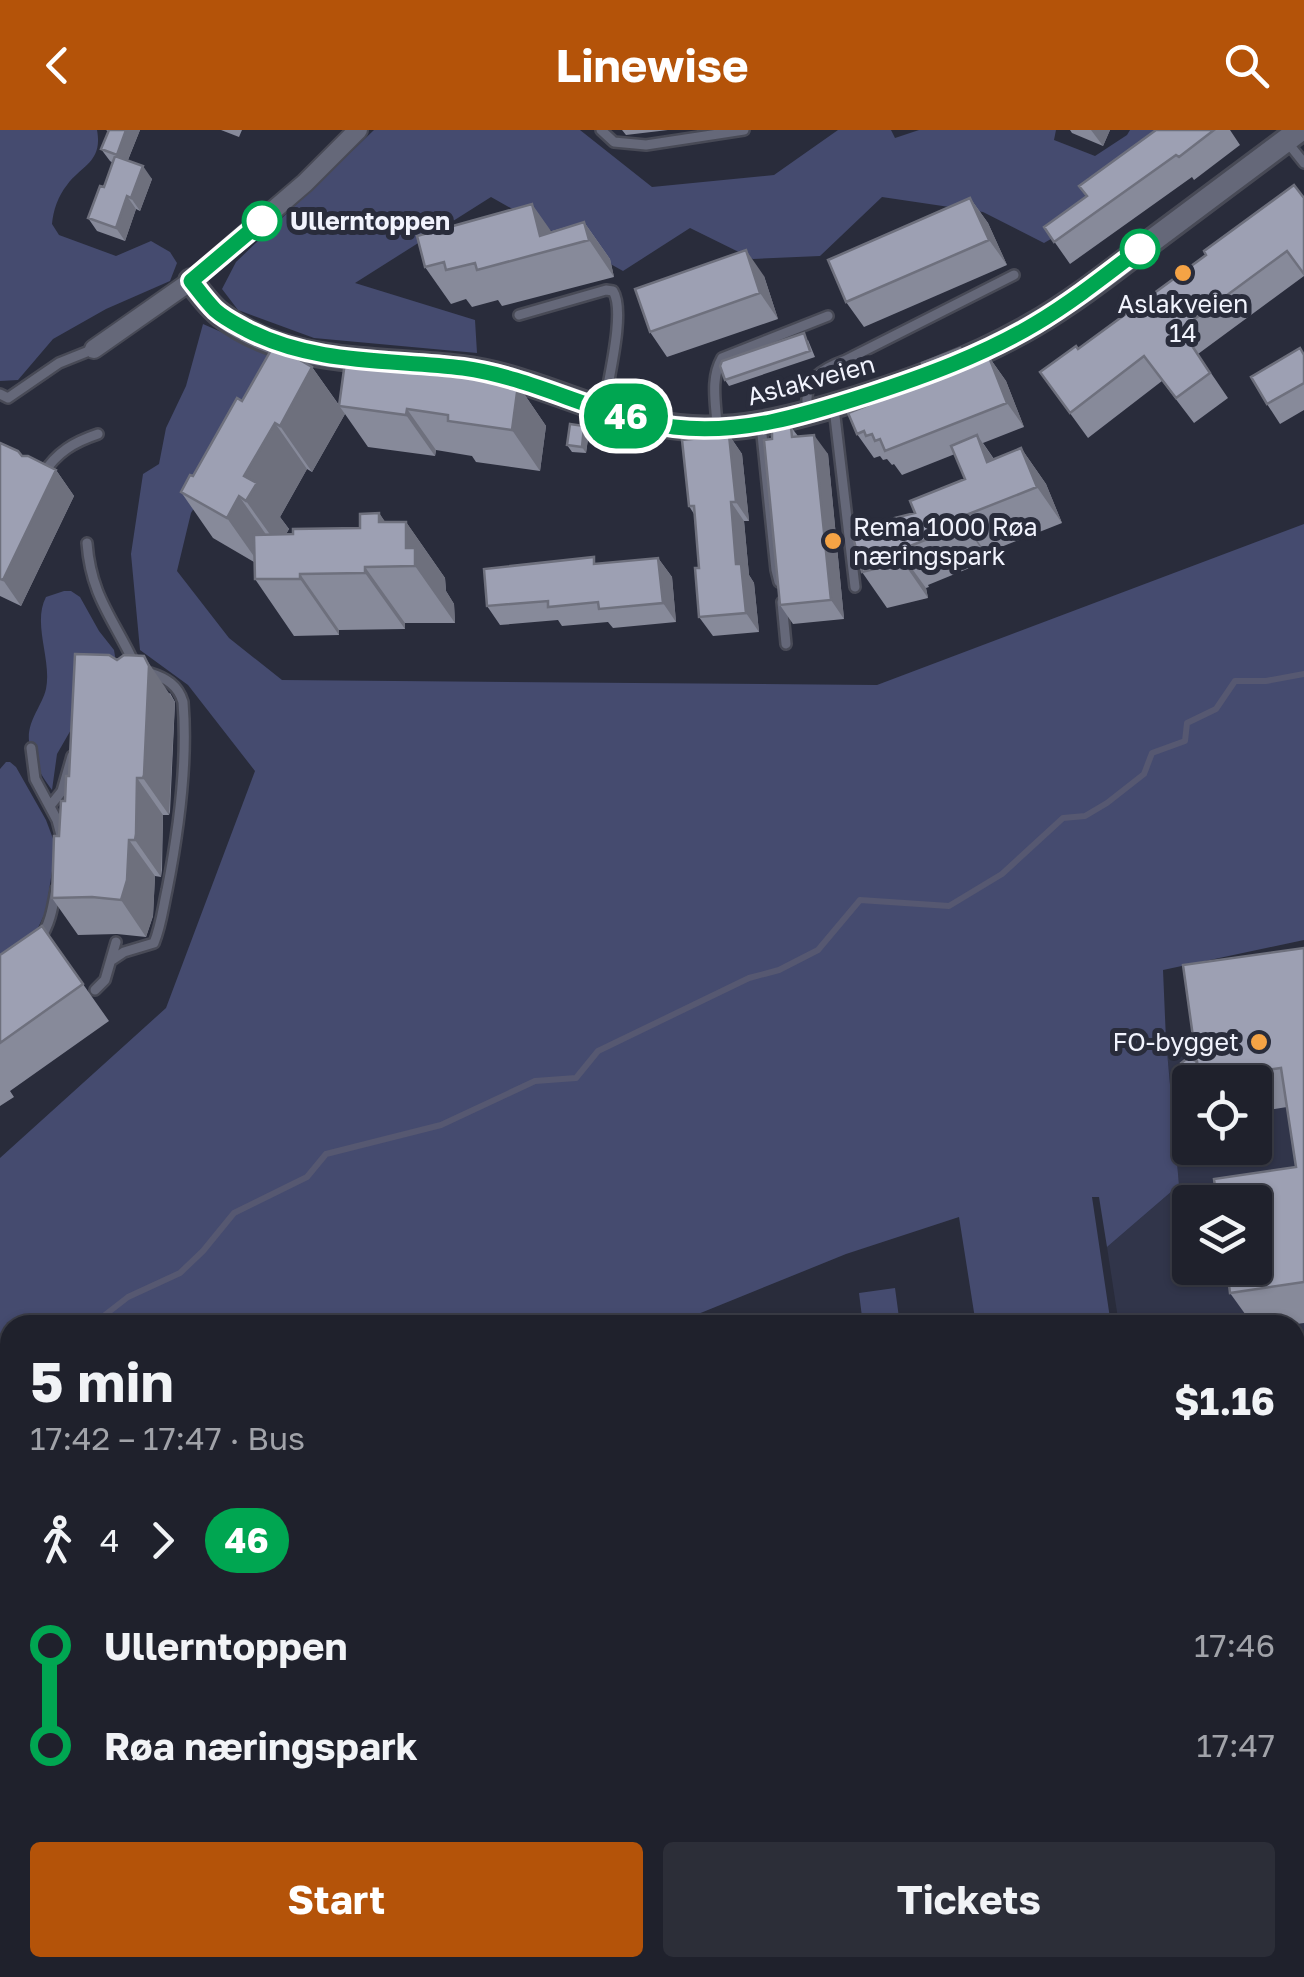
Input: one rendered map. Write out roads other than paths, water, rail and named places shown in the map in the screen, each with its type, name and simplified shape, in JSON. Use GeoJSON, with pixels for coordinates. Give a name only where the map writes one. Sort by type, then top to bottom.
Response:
{"type":"FeatureCollection","features":[{"type":"Feature","properties":{"kind":"street"},"geometry":{"type":"LineString","coordinates":[[94,350],[191,281],[293,194],[358,130]]}},
{"type":"Feature","properties":{"kind":"street","name":"Aslakveien"},"geometry":{"type":"LineString","coordinates":[[191,281],[228,320],[295,350],[486,372],[641,421],[674,427],[717,429],[761,424],[834,405],[939,370],[1034,325],[1293,135]]}},
{"type":"Feature","properties":{"kind":"lane"},"geometry":{"type":"LineString","coordinates":[[600,130],[614,142],[646,145],[744,130]]}},
{"type":"Feature","properties":{"kind":"lane","name":"Aslakveien"},"geometry":{"type":"LineString","coordinates":[[1293,135],[1304,162]]}},
{"type":"Feature","properties":{"kind":"lane"},"geometry":{"type":"LineString","coordinates":[[809,412],[807,388],[823,369],[1014,275]]}},
{"type":"Feature","properties":{"kind":"lane"},"geometry":{"type":"LineString","coordinates":[[518,315],[606,290],[617,295],[619,313],[603,409]]}},
{"type":"Feature","properties":{"kind":"lane"},"geometry":{"type":"LineString","coordinates":[[717,429],[714,384],[722,358],[828,316]]}},
{"type":"Feature","properties":{"kind":"lane"},"geometry":{"type":"LineString","coordinates":[[3,398],[59,363],[94,350]]}},
{"type":"Feature","properties":{"kind":"lane"},"geometry":{"type":"LineString","coordinates":[[834,405],[854,587]]}},
{"type":"Feature","properties":{"kind":"lane"},"geometry":{"type":"LineString","coordinates":[[761,424],[786,644]]}},
{"type":"Feature","properties":{"kind":"lane"},"geometry":{"type":"LineString","coordinates":[[43,474],[66,448],[98,434]]}},
{"type":"Feature","properties":{"kind":"lane"},"geometry":{"type":"LineString","coordinates":[[87,543],[89,566],[102,604],[139,675],[169,680],[181,693],[184,715],[174,854],[157,936],[150,946],[130,950],[112,960]]}},
{"type":"Feature","properties":{"kind":"lane"},"geometry":{"type":"LineString","coordinates":[[50,806],[66,781],[74,744]]}},
{"type":"Feature","properties":{"kind":"lane"},"geometry":{"type":"LineString","coordinates":[[31,748],[35,779],[61,831],[61,854]]}},
{"type":"Feature","properties":{"kind":"lane"},"geometry":{"type":"LineString","coordinates":[[34,947],[44,934],[56,882]]}},
{"type":"Feature","properties":{"kind":"lane"},"geometry":{"type":"LineString","coordinates":[[95,990],[105,980],[116,942]]}},
{"type":"Feature","properties":{"kind":"waterway"},"geometry":{"type":"LineString","coordinates":[[105,1315],[128,1297],[180,1273],[234,1213],[307,1177],[326,1154],[441,1125],[535,1081],[576,1078],[598,1051],[749,978],[779,970],[818,950],[860,900],[949,906],[1002,874],[1063,818],[1085,816],[1144,774],[1152,753],[1185,741],[1187,723],[1216,709],[1235,681],[1266,681],[1304,674]]}},
{"type":"Feature","properties":{"kind":"place","name":"Ullerntoppen"},"geometry":{"type":"Point","coordinates":[262,221]}},
{"type":"Feature","properties":{"kind":"place","name":"Aslakveien 14"},"geometry":{"type":"Point","coordinates":[1183,273]}},
{"type":"Feature","properties":{"kind":"place","name":"Rema 1000 Røa næringspark"},"geometry":{"type":"Point","coordinates":[833,541]}},
{"type":"Feature","properties":{"kind":"place","name":"FO-bygget"},"geometry":{"type":"Point","coordinates":[1259,1042]}}]}
